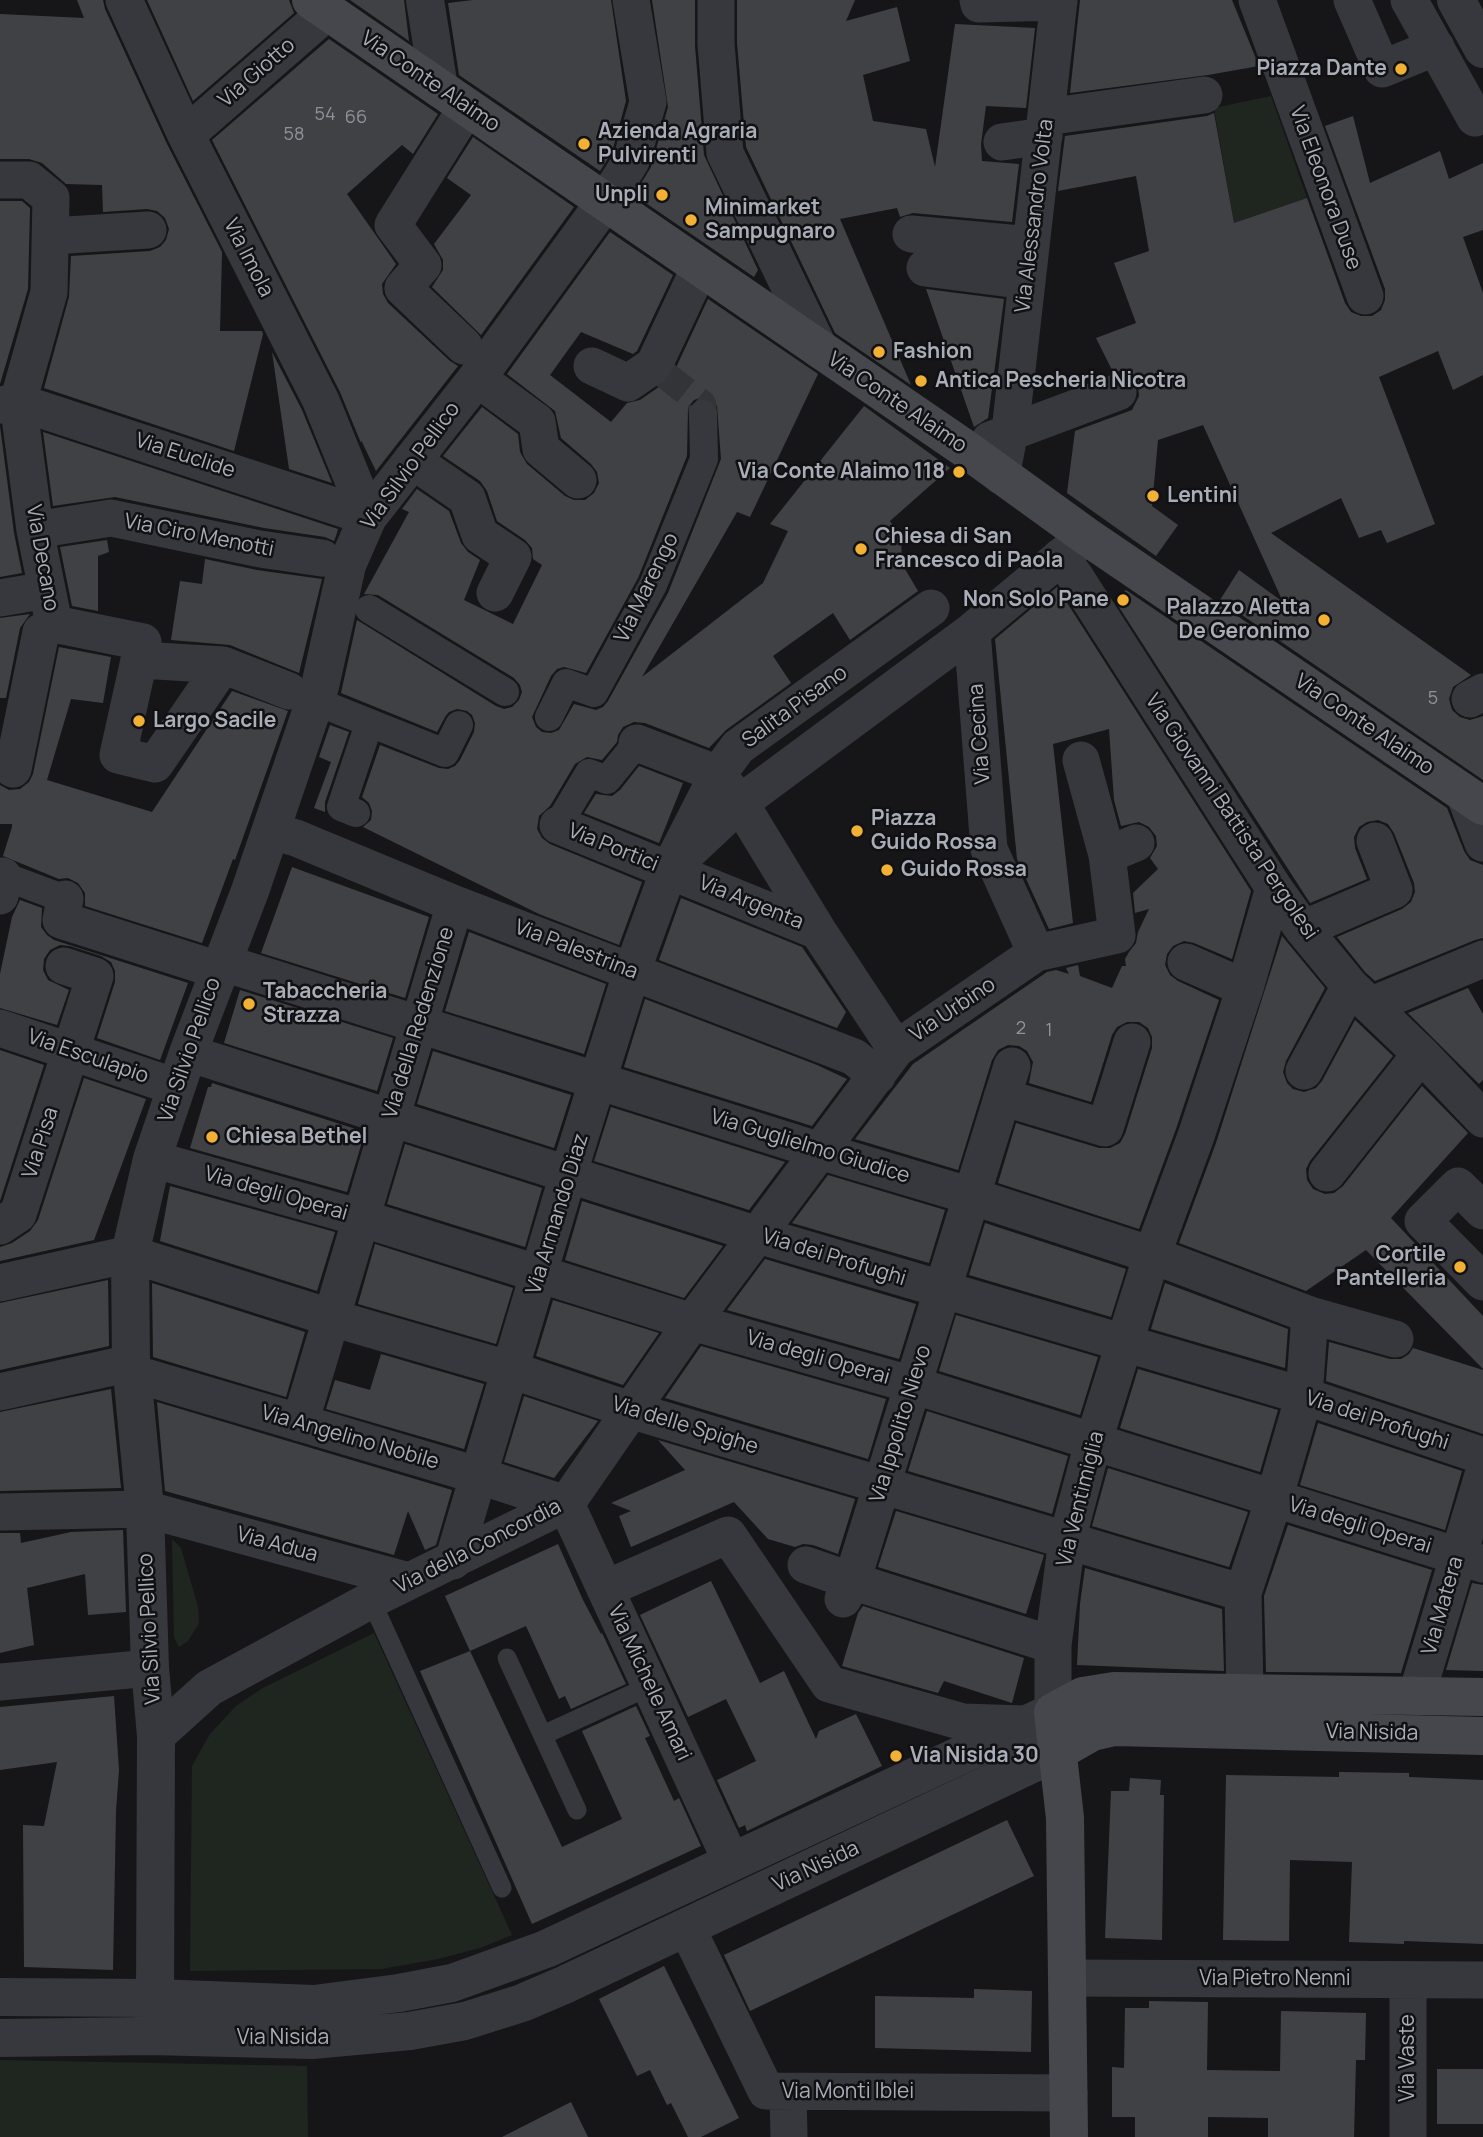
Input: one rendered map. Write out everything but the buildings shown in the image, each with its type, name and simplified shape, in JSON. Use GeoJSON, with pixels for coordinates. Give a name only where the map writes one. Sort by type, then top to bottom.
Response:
{"type":"FeatureCollection","features":[{"type":"Feature","properties":{"kind":"main road","name":"Via Conte Alaimo"},"geometry":{"type":"LineString","coordinates":[[319,6],[967,450],[1001,476],[1073,546],[1474,800]]}},
{"type":"Feature","properties":{"kind":"main road","name":"Via Nisida"},"geometry":{"type":"LineString","coordinates":[[1039,1718],[1083,1696],[1114,1691],[1483,1697]]}},
{"type":"Feature","properties":{"kind":"main road","name":"Via Ventimiglia"},"geometry":{"type":"LineString","coordinates":[[1039,1718],[1057,1752],[1065,1818],[1069,2137]]}},
{"type":"Feature","properties":{"kind":"main road","name":"Via Nisida"},"geometry":{"type":"LineString","coordinates":[[1057,1752],[1092,1732],[1114,1727],[1483,1736]]}},
{"type":"Feature","properties":{"kind":"street","name":"Via Imola"},"geometry":{"type":"LineString","coordinates":[[124,0],[186,135],[321,401],[368,517]]}},
{"type":"Feature","properties":{"kind":"street"},"geometry":{"type":"LineString","coordinates":[[426,0],[453,97],[393,225],[423,265],[403,288],[470,362],[537,422],[541,449],[578,480]]}},
{"type":"Feature","properties":{"kind":"street"},"geometry":{"type":"LineString","coordinates":[[605,202],[631,161],[648,102],[631,0]]}},
{"type":"Feature","properties":{"kind":"street"},"geometry":{"type":"LineString","coordinates":[[716,0],[716,44],[724,153],[820,350]]}},
{"type":"Feature","properties":{"kind":"street"},"geometry":{"type":"LineString","coordinates":[[978,0],[979,4],[1059,1]]}},
{"type":"Feature","properties":{"kind":"street","name":"Via Eleonora Duse"},"geometry":{"type":"LineString","coordinates":[[1257,0],[1365,296]]}},
{"type":"Feature","properties":{"kind":"street"},"geometry":{"type":"LineString","coordinates":[[1352,0],[1382,69],[1436,47]]}},
{"type":"Feature","properties":{"kind":"street"},"geometry":{"type":"LineString","coordinates":[[1409,0],[1475,118],[1483,114]]}},
{"type":"Feature","properties":{"kind":"street"},"geometry":{"type":"LineString","coordinates":[[1456,0],[1483,49]]}},
{"type":"Feature","properties":{"kind":"street","name":"Via Alessandro Volta"},"geometry":{"type":"LineString","coordinates":[[1001,476],[1010,431],[1059,1]]}},
{"type":"Feature","properties":{"kind":"street","name":"Via Giotto"},"geometry":{"type":"LineString","coordinates":[[186,135],[319,6]]}},
{"type":"Feature","properties":{"kind":"street"},"geometry":{"type":"LineString","coordinates":[[1002,142],[1045,126],[1204,95]]}},
{"type":"Feature","properties":{"kind":"street"},"geometry":{"type":"LineString","coordinates":[[0,180],[29,180],[51,198],[49,292],[9,404]]}},
{"type":"Feature","properties":{"kind":"street","name":"Via Silvio Pellico"},"geometry":{"type":"LineString","coordinates":[[151,2036],[155,1998],[156,1736],[150,1668],[145,1509],[132,1368],[130,1254],[152,1159],[182,1070],[271,831],[302,696],[347,565],[368,517],[412,460],[470,362],[605,202]]}},
{"type":"Feature","properties":{"kind":"street"},"geometry":{"type":"LineString","coordinates":[[51,236],[148,230]]}},
{"type":"Feature","properties":{"kind":"street"},"geometry":{"type":"LineString","coordinates":[[911,234],[1031,245]]}},
{"type":"Feature","properties":{"kind":"street"},"geometry":{"type":"LineString","coordinates":[[592,366],[628,383],[659,369],[700,267]]}},
{"type":"Feature","properties":{"kind":"street"},"geometry":{"type":"LineString","coordinates":[[925,268],[1027,281]]}},
{"type":"Feature","properties":{"kind":"street"},"geometry":{"type":"LineString","coordinates":[[967,450],[1010,431],[1118,392]]}},
{"type":"Feature","properties":{"kind":"street","name":"Via Euclide"},"geometry":{"type":"LineString","coordinates":[[9,404],[368,517]]}},
{"type":"Feature","properties":{"kind":"street","name":"Via Decano"},"geometry":{"type":"LineString","coordinates":[[9,404],[51,607],[142,651],[223,665],[302,696]]}},
{"type":"Feature","properties":{"kind":"street","name":"Via Marengo"},"geometry":{"type":"LineString","coordinates":[[549,717],[566,683],[594,693],[653,585],[704,459],[703,414]]}},
{"type":"Feature","properties":{"kind":"street"},"geometry":{"type":"LineString","coordinates":[[412,460],[467,498],[481,535],[513,557],[495,593]]}},
{"type":"Feature","properties":{"kind":"street","name":"Via Ciro Menotti"},"geometry":{"type":"LineString","coordinates":[[35,530],[111,518],[260,549],[322,558]]}},
{"type":"Feature","properties":{"kind":"street"},"geometry":{"type":"LineString","coordinates":[[669,870],[740,803],[972,631],[1073,546]]}},
{"type":"Feature","properties":{"kind":"street","name":"Via Giovanni Battista Pergolesi"},"geometry":{"type":"LineString","coordinates":[[1073,546],[1074,575],[1303,929],[1361,996],[1479,1107]]}},
{"type":"Feature","properties":{"kind":"street"},"geometry":{"type":"LineString","coordinates":[[0,598],[51,607],[41,632],[13,769]]}},
{"type":"Feature","properties":{"kind":"street","name":"Salita Pisano"},"geometry":{"type":"LineString","coordinates":[[669,870],[718,774],[738,747],[931,608]]}},
{"type":"Feature","properties":{"kind":"street"},"geometry":{"type":"LineString","coordinates":[[369,609],[505,692]]}},
{"type":"Feature","properties":{"kind":"street","name":"Via Cecina"},"geometry":{"type":"LineString","coordinates":[[972,631],[989,849],[1036,953]]}},
{"type":"Feature","properties":{"kind":"street"},"geometry":{"type":"LineString","coordinates":[[142,651],[118,755],[155,764],[223,665]]}},
{"type":"Feature","properties":{"kind":"street"},"geometry":{"type":"LineString","coordinates":[[302,696],[445,753],[459,725]]}},
{"type":"Feature","properties":{"kind":"street"},"geometry":{"type":"LineString","coordinates":[[356,813],[341,807],[369,724]]}},
{"type":"Feature","properties":{"kind":"street"},"geometry":{"type":"LineString","coordinates":[[558,825],[589,773],[607,780],[637,743],[718,774],[740,803],[818,931]]}},
{"type":"Feature","properties":{"kind":"street"},"geometry":{"type":"LineString","coordinates":[[1036,953],[1116,936],[1121,849],[1081,760]]}},
{"type":"Feature","properties":{"kind":"street"},"geometry":{"type":"LineString","coordinates":[[1474,800],[1483,844]]}},
{"type":"Feature","properties":{"kind":"street","name":"Via Portici"},"geometry":{"type":"LineString","coordinates":[[558,825],[669,870]]}},
{"type":"Feature","properties":{"kind":"street","name":"Via Palestrina"},"geometry":{"type":"LineString","coordinates":[[271,831],[296,838],[454,904],[854,1057],[887,1062]]}},
{"type":"Feature","properties":{"kind":"street"},"geometry":{"type":"LineString","coordinates":[[1303,929],[1394,890],[1375,841]]}},
{"type":"Feature","properties":{"kind":"street","name":"Via Argenta"},"geometry":{"type":"LineString","coordinates":[[669,870],[818,931],[887,1062]]}},
{"type":"Feature","properties":{"kind":"street","name":"Via Armando Diaz"},"geometry":{"type":"LineString","coordinates":[[453,1561],[632,971],[669,870]]}},
{"type":"Feature","properties":{"kind":"street"},"geometry":{"type":"LineString","coordinates":[[2,886],[65,899]]}},
{"type":"Feature","properties":{"kind":"street","name":"Via Ventimiglia"},"geometry":{"type":"LineString","coordinates":[[1039,1718],[1067,1540],[1093,1443],[1152,1255],[1196,1136],[1245,988],[1274,888]]}},
{"type":"Feature","properties":{"kind":"street","name":"Via Guglielmo Giudice"},"geometry":{"type":"LineString","coordinates":[[65,899],[61,920],[419,1023],[820,1151],[971,1196],[1152,1255],[1310,1315],[1395,1339]]}},
{"type":"Feature","properties":{"kind":"street","name":"Via della Redenzione"},"geometry":{"type":"LineString","coordinates":[[300,1423],[454,904]]}},
{"type":"Feature","properties":{"kind":"street","name":"Via Urbino"},"geometry":{"type":"LineString","coordinates":[[887,1062],[1036,953]]}},
{"type":"Feature","properties":{"kind":"street"},"geometry":{"type":"LineString","coordinates":[[1186,962],[1245,988]]}},
{"type":"Feature","properties":{"kind":"street","name":"Via Pisa"},"geometry":{"type":"LineString","coordinates":[[0,1226],[18,1214],[95,976],[64,967]]}},
{"type":"Feature","properties":{"kind":"street"},"geometry":{"type":"LineString","coordinates":[[1304,1070],[1361,996],[1477,973]]}},
{"type":"Feature","properties":{"kind":"street","name":"Via Esculapio"},"geometry":{"type":"LineString","coordinates":[[0,1028],[71,1051],[182,1070]]}},
{"type":"Feature","properties":{"kind":"street","name":"Via Ippolito Nievo"},"geometry":{"type":"LineString","coordinates":[[847,1590],[1007,1081],[1105,1128],[1132,1042]]}},
{"type":"Feature","properties":{"kind":"street"},"geometry":{"type":"LineString","coordinates":[[1327,1173],[1421,1054]]}},
{"type":"Feature","properties":{"kind":"street","name":"Via della Concordia"},"geometry":{"type":"LineString","coordinates":[[156,1736],[209,1688],[371,1600],[566,1504],[692,1322],[887,1062]]}},
{"type":"Feature","properties":{"kind":"street","name":"Via dei Profughi"},"geometry":{"type":"LineString","coordinates":[[182,1070],[390,1119],[758,1235],[1304,1396],[1483,1456]]}},
{"type":"Feature","properties":{"kind":"street","name":"Via degli Operai"},"geometry":{"type":"LineString","coordinates":[[152,1159],[361,1218],[692,1322],[913,1385],[1470,1560]]}},
{"type":"Feature","properties":{"kind":"street"},"geometry":{"type":"LineString","coordinates":[[1483,1211],[1458,1186],[1423,1221],[1483,1282]]}},
{"type":"Feature","properties":{"kind":"street"},"geometry":{"type":"LineString","coordinates":[[0,1232],[7,1282],[130,1254]]}},
{"type":"Feature","properties":{"kind":"street","name":"Via delle Spighe"},"geometry":{"type":"LineString","coordinates":[[130,1254],[332,1318],[511,1370],[629,1410],[1242,1593]]}},
{"type":"Feature","properties":{"kind":"street"},"geometry":{"type":"LineString","coordinates":[[1245,1692],[1242,1593],[1274,1499],[1304,1396],[1310,1315]]}},
{"type":"Feature","properties":{"kind":"street"},"geometry":{"type":"LineString","coordinates":[[0,1392],[132,1368]]}},
{"type":"Feature","properties":{"kind":"street","name":"Via Angelino Nobile"},"geometry":{"type":"LineString","coordinates":[[132,1368],[300,1423],[566,1504]]}},
{"type":"Feature","properties":{"kind":"street","name":"Via Matera"},"geometry":{"type":"LineString","coordinates":[[1416,1697],[1470,1560],[1483,1475]]}},
{"type":"Feature","properties":{"kind":"street","name":"Via Michele Amari"},"geometry":{"type":"LineString","coordinates":[[566,1504],[732,1861]]}},
{"type":"Feature","properties":{"kind":"street","name":"Via Adua"},"geometry":{"type":"LineString","coordinates":[[0,1512],[145,1509],[410,1581]]}},
{"type":"Feature","properties":{"kind":"street"},"geometry":{"type":"LineString","coordinates":[[605,1589],[728,1535],[829,1684],[962,1722],[1039,1718]]}},
{"type":"Feature","properties":{"kind":"street"},"geometry":{"type":"LineString","coordinates":[[806,1565],[847,1590],[1052,1645]]}},
{"type":"Feature","properties":{"kind":"street"},"geometry":{"type":"LineString","coordinates":[[0,1682],[150,1668]]}},
{"type":"Feature","properties":{"kind":"street","name":"Via Nisida"},"geometry":{"type":"LineString","coordinates":[[0,1997],[155,1998],[314,2004],[452,1983],[546,1949],[1039,1718]]}},
{"type":"Feature","properties":{"kind":"street","name":"Via Nisida"},"geometry":{"type":"LineString","coordinates":[[0,2038],[151,2036],[312,2040],[410,2031],[465,2021],[533,1999],[1057,1752]]}},
{"type":"Feature","properties":{"kind":"street","name":"Via Monti Iblei"},"geometry":{"type":"LineString","coordinates":[[687,1928],[766,2091],[1069,2093]]}},
{"type":"Feature","properties":{"kind":"street","name":"Via Pietro Nenni"},"geometry":{"type":"LineString","coordinates":[[1067,1978],[1483,1980]]}},
{"type":"Feature","properties":{"kind":"street","name":"Via Vaste"},"geometry":{"type":"LineString","coordinates":[[1408,1980],[1408,2137]]}},
{"type":"Feature","properties":{"kind":"street"},"geometry":{"type":"LineString","coordinates":[[788,2092],[789,2137]]}},
{"type":"Feature","properties":{"kind":"lane"},"geometry":{"type":"LineString","coordinates":[[371,1600],[502,1888]]}},
{"type":"Feature","properties":{"kind":"lane"},"geometry":{"type":"LineString","coordinates":[[507,1658],[577,1810]]}},
{"type":"Feature","properties":{"kind":"lane"},"geometry":{"type":"LineString","coordinates":[[542,1735],[649,1686]]}},
{"type":"Feature","properties":{"kind":"shaded area"},"geometry":{"type":"Polygon","coordinates":[[[1271,96],[1307,198],[1234,223],[1214,108],[1271,96]]]}},
{"type":"Feature","properties":{"kind":"shaded area"},"geometry":{"type":"Polygon","coordinates":[[[172,1539],[181,1548],[198,1607],[199,1623],[188,1641],[179,1647],[174,1637],[172,1539]]]}},
{"type":"Feature","properties":{"kind":"shaded area"},"geometry":{"type":"Polygon","coordinates":[[[374,1633],[512,1935],[480,1948],[438,1959],[381,1969],[190,1971],[192,1766],[210,1734],[236,1706],[261,1689],[374,1633]]]}},
{"type":"Feature","properties":{"kind":"shaded area"},"geometry":{"type":"Polygon","coordinates":[[[0,2060],[307,2066],[308,2137],[0,2137],[0,2060]]]}},
{"type":"Feature","properties":{"kind":"tunnel"},"geometry":{"type":"LineString","coordinates":[[664,374],[702,404],[703,414]]}},
{"type":"Feature","properties":{"kind":"place","name":"Piazza Dante"},"geometry":{"type":"Point","coordinates":[1401,69]}},
{"type":"Feature","properties":{"kind":"place","name":"Azienda Agraria Pulvirenti"},"geometry":{"type":"Point","coordinates":[584,144]}},
{"type":"Feature","properties":{"kind":"place","name":"Unpli"},"geometry":{"type":"Point","coordinates":[662,195]}},
{"type":"Feature","properties":{"kind":"place","name":"Minimarket Sampugnaro"},"geometry":{"type":"Point","coordinates":[691,220]}},
{"type":"Feature","properties":{"kind":"place","name":"Fashion"},"geometry":{"type":"Point","coordinates":[879,352]}},
{"type":"Feature","properties":{"kind":"place","name":"Antica Pescheria Nicotra"},"geometry":{"type":"Point","coordinates":[921,381]}},
{"type":"Feature","properties":{"kind":"place","name":"Via Conte Alaimo 118"},"geometry":{"type":"Point","coordinates":[959,472]}},
{"type":"Feature","properties":{"kind":"place","name":"Lentini"},"geometry":{"type":"Point","coordinates":[1153,496]}},
{"type":"Feature","properties":{"kind":"place","name":"Chiesa di San Francesco di Paola"},"geometry":{"type":"Point","coordinates":[861,549]}},
{"type":"Feature","properties":{"kind":"place","name":"Non Solo Pane"},"geometry":{"type":"Point","coordinates":[1123,600]}},
{"type":"Feature","properties":{"kind":"place","name":"Palazzo Aletta De Geronimo"},"geometry":{"type":"Point","coordinates":[1324,620]}},
{"type":"Feature","properties":{"kind":"place","name":"Largo Sacile"},"geometry":{"type":"Point","coordinates":[139,721]}},
{"type":"Feature","properties":{"kind":"place","name":"Piazza Guido Rossa"},"geometry":{"type":"Point","coordinates":[857,831]}},
{"type":"Feature","properties":{"kind":"place","name":"Guido Rossa"},"geometry":{"type":"Point","coordinates":[887,870]}},
{"type":"Feature","properties":{"kind":"place","name":"Tabaccheria Strazza"},"geometry":{"type":"Point","coordinates":[249,1004]}},
{"type":"Feature","properties":{"kind":"place","name":"Chiesa Bethel"},"geometry":{"type":"Point","coordinates":[212,1137]}},
{"type":"Feature","properties":{"kind":"place","name":"Cortile Pantelleria"},"geometry":{"type":"Point","coordinates":[1460,1267]}},
{"type":"Feature","properties":{"kind":"place","name":"Via Nisida 30"},"geometry":{"type":"Point","coordinates":[896,1756]}}]}
